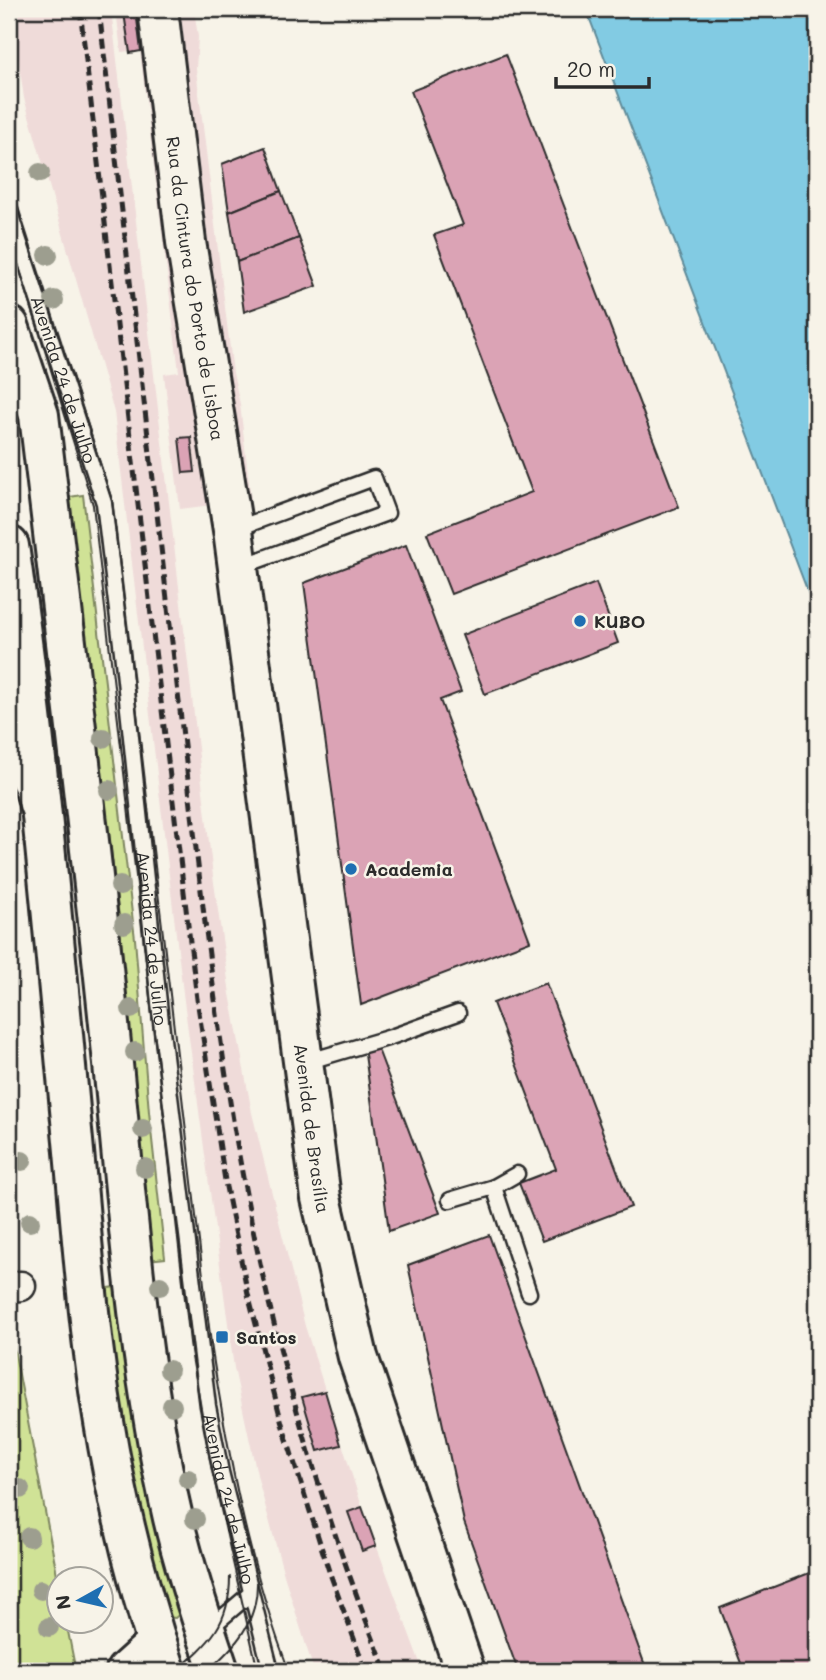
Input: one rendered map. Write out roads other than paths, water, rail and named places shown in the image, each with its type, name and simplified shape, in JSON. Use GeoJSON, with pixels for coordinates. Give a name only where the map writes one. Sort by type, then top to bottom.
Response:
{"type":"FeatureCollection","features":[{"type":"Feature","properties":{"kind":"main road","name":"Rua da Cintura do Porto de Lisboa"},"geometry":{"type":"LineString","coordinates":[[158,9],[186,242],[239,567]]}},
{"type":"Feature","properties":{"kind":"main road","name":"Avenida 24 de Julho"},"geometry":{"type":"LineString","coordinates":[[9,326],[39,415],[135,1273],[156,1433],[173,1519],[205,1632],[219,1671]]}},
{"type":"Feature","properties":{"kind":"main road"},"geometry":{"type":"LineString","coordinates":[[9,546],[15,633],[44,836],[85,1265],[104,1422],[142,1599],[168,1662]]}},
{"type":"Feature","properties":{"kind":"main road","name":"Avenida de Brasília"},"geometry":{"type":"LineString","coordinates":[[239,567],[321,1198],[358,1357],[465,1671]]}},
{"type":"Feature","properties":{"kind":"main road"},"geometry":{"type":"LineString","coordinates":[[15,633],[39,638],[51,649],[70,681]]}},
{"type":"Feature","properties":{"kind":"main road"},"geometry":{"type":"LineString","coordinates":[[9,754],[25,768],[34,784],[44,836]]}},
{"type":"Feature","properties":{"kind":"main road"},"geometry":{"type":"LineString","coordinates":[[126,1671],[168,1662],[205,1632]]}},
{"type":"Feature","properties":{"kind":"lane","name":"Avenida 24 de Julho"},"geometry":{"type":"LineString","coordinates":[[9,210],[104,503],[162,1031],[200,1342],[221,1472],[271,1671]]}},
{"type":"Feature","properties":{"kind":"lane"},"geometry":{"type":"LineString","coordinates":[[233,530],[374,478],[387,513],[239,567]]}},
{"type":"Feature","properties":{"kind":"lane"},"geometry":{"type":"LineString","coordinates":[[303,1063],[391,1037],[458,1013]]}},
{"type":"Feature","properties":{"kind":"lane"},"geometry":{"type":"LineString","coordinates":[[450,1200],[494,1187],[517,1174]]}},
{"type":"Feature","properties":{"kind":"lane"},"geometry":{"type":"LineString","coordinates":[[494,1187],[529,1293]]}},
{"type":"Feature","properties":{"kind":"lane"},"geometry":{"type":"LineString","coordinates":[[205,1632],[251,1593]]}},
{"type":"Feature","properties":{"kind":"water"},"geometry":{"type":"Polygon","coordinates":[[[586,9],[817,9],[817,616],[586,9]]]}},
{"type":"Feature","properties":{"kind":"tram line"},"geometry":{"type":"LineString","coordinates":[[9,179],[112,500],[211,1344],[241,1510],[262,1591],[289,1671]]}},
{"type":"Feature","properties":{"kind":"tram line"},"geometry":{"type":"LineString","coordinates":[[9,235],[93,505],[191,1351],[211,1466],[258,1671]]}},
{"type":"Feature","properties":{"kind":"tram line"},"geometry":{"type":"LineString","coordinates":[[176,1671],[199,1651],[216,1631],[226,1607],[230,1577]]}},
{"type":"Feature","properties":{"kind":"tram line"},"geometry":{"type":"LineString","coordinates":[[207,1671],[227,1653],[249,1622],[257,1584]]}},
{"type":"Feature","properties":{"kind":"railway"},"geometry":{"type":"LineString","coordinates":[[80,9],[197,999],[226,1187],[248,1294],[283,1427],[329,1571],[366,1671]]}},
{"type":"Feature","properties":{"kind":"railway"},"geometry":{"type":"LineString","coordinates":[[99,9],[205,923],[237,1144],[266,1290],[290,1387],[334,1531],[386,1671]]}},
{"type":"Feature","properties":{"kind":"place","name":"KUBO"},"geometry":{"type":"Point","coordinates":[580,621]}},
{"type":"Feature","properties":{"kind":"place","name":"Academia"},"geometry":{"type":"Point","coordinates":[351,869]}},
{"type":"Feature","properties":{"kind":"place","name":"Santos"},"geometry":{"type":"Point","coordinates":[222,1337]}}]}
